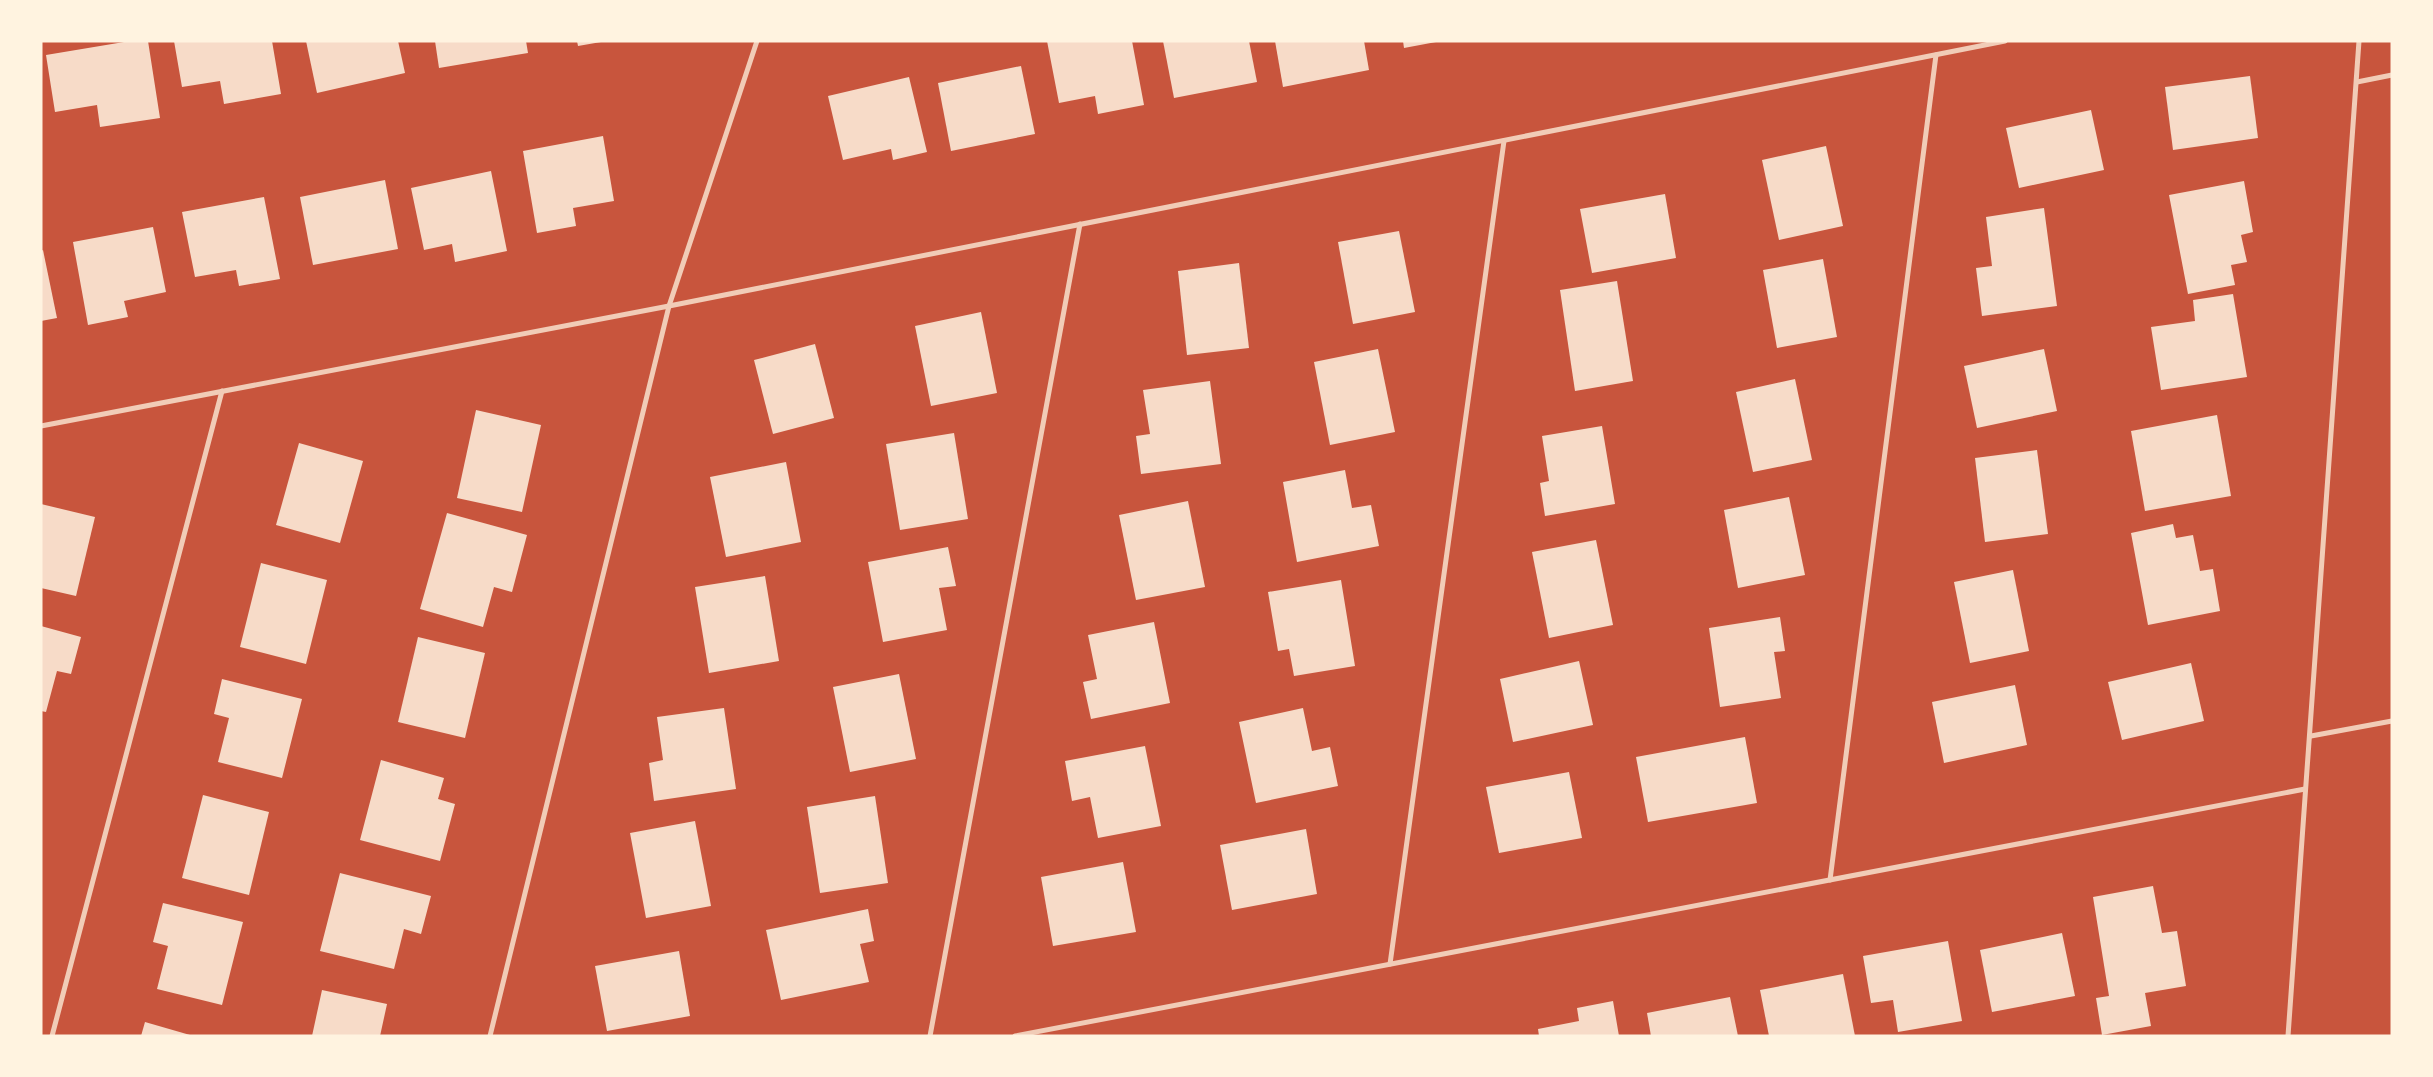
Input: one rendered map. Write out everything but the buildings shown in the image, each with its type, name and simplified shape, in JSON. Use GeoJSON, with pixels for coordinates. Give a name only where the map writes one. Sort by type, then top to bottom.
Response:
{"type":"FeatureCollection","features":[{"type":"Feature","properties":{"kind":"street"},"geometry":{"type":"LineString","coordinates":[[490,1036],[669,306],[757,41]]}},
{"type":"Feature","properties":{"kind":"street"},"geometry":{"type":"LineString","coordinates":[[41,426],[669,306],[2004,41]]}},
{"type":"Feature","properties":{"kind":"street"},"geometry":{"type":"LineString","coordinates":[[2288,1036],[2304,789],[2311,736],[2360,41]]}},
{"type":"Feature","properties":{"kind":"street"},"geometry":{"type":"LineString","coordinates":[[1830,880],[1936,55]]}},
{"type":"Feature","properties":{"kind":"street"},"geometry":{"type":"LineString","coordinates":[[2357,82],[2392,75]]}},
{"type":"Feature","properties":{"kind":"street"},"geometry":{"type":"LineString","coordinates":[[1390,964],[1504,141]]}},
{"type":"Feature","properties":{"kind":"street"},"geometry":{"type":"LineString","coordinates":[[930,1036],[1080,224]]}},
{"type":"Feature","properties":{"kind":"street"},"geometry":{"type":"LineString","coordinates":[[52,1036],[222,391]]}},
{"type":"Feature","properties":{"kind":"street"},"geometry":{"type":"LineString","coordinates":[[2311,736],[2392,721]]}},
{"type":"Feature","properties":{"kind":"street"},"geometry":{"type":"LineString","coordinates":[[1015,1036],[2304,789]]}}]}
